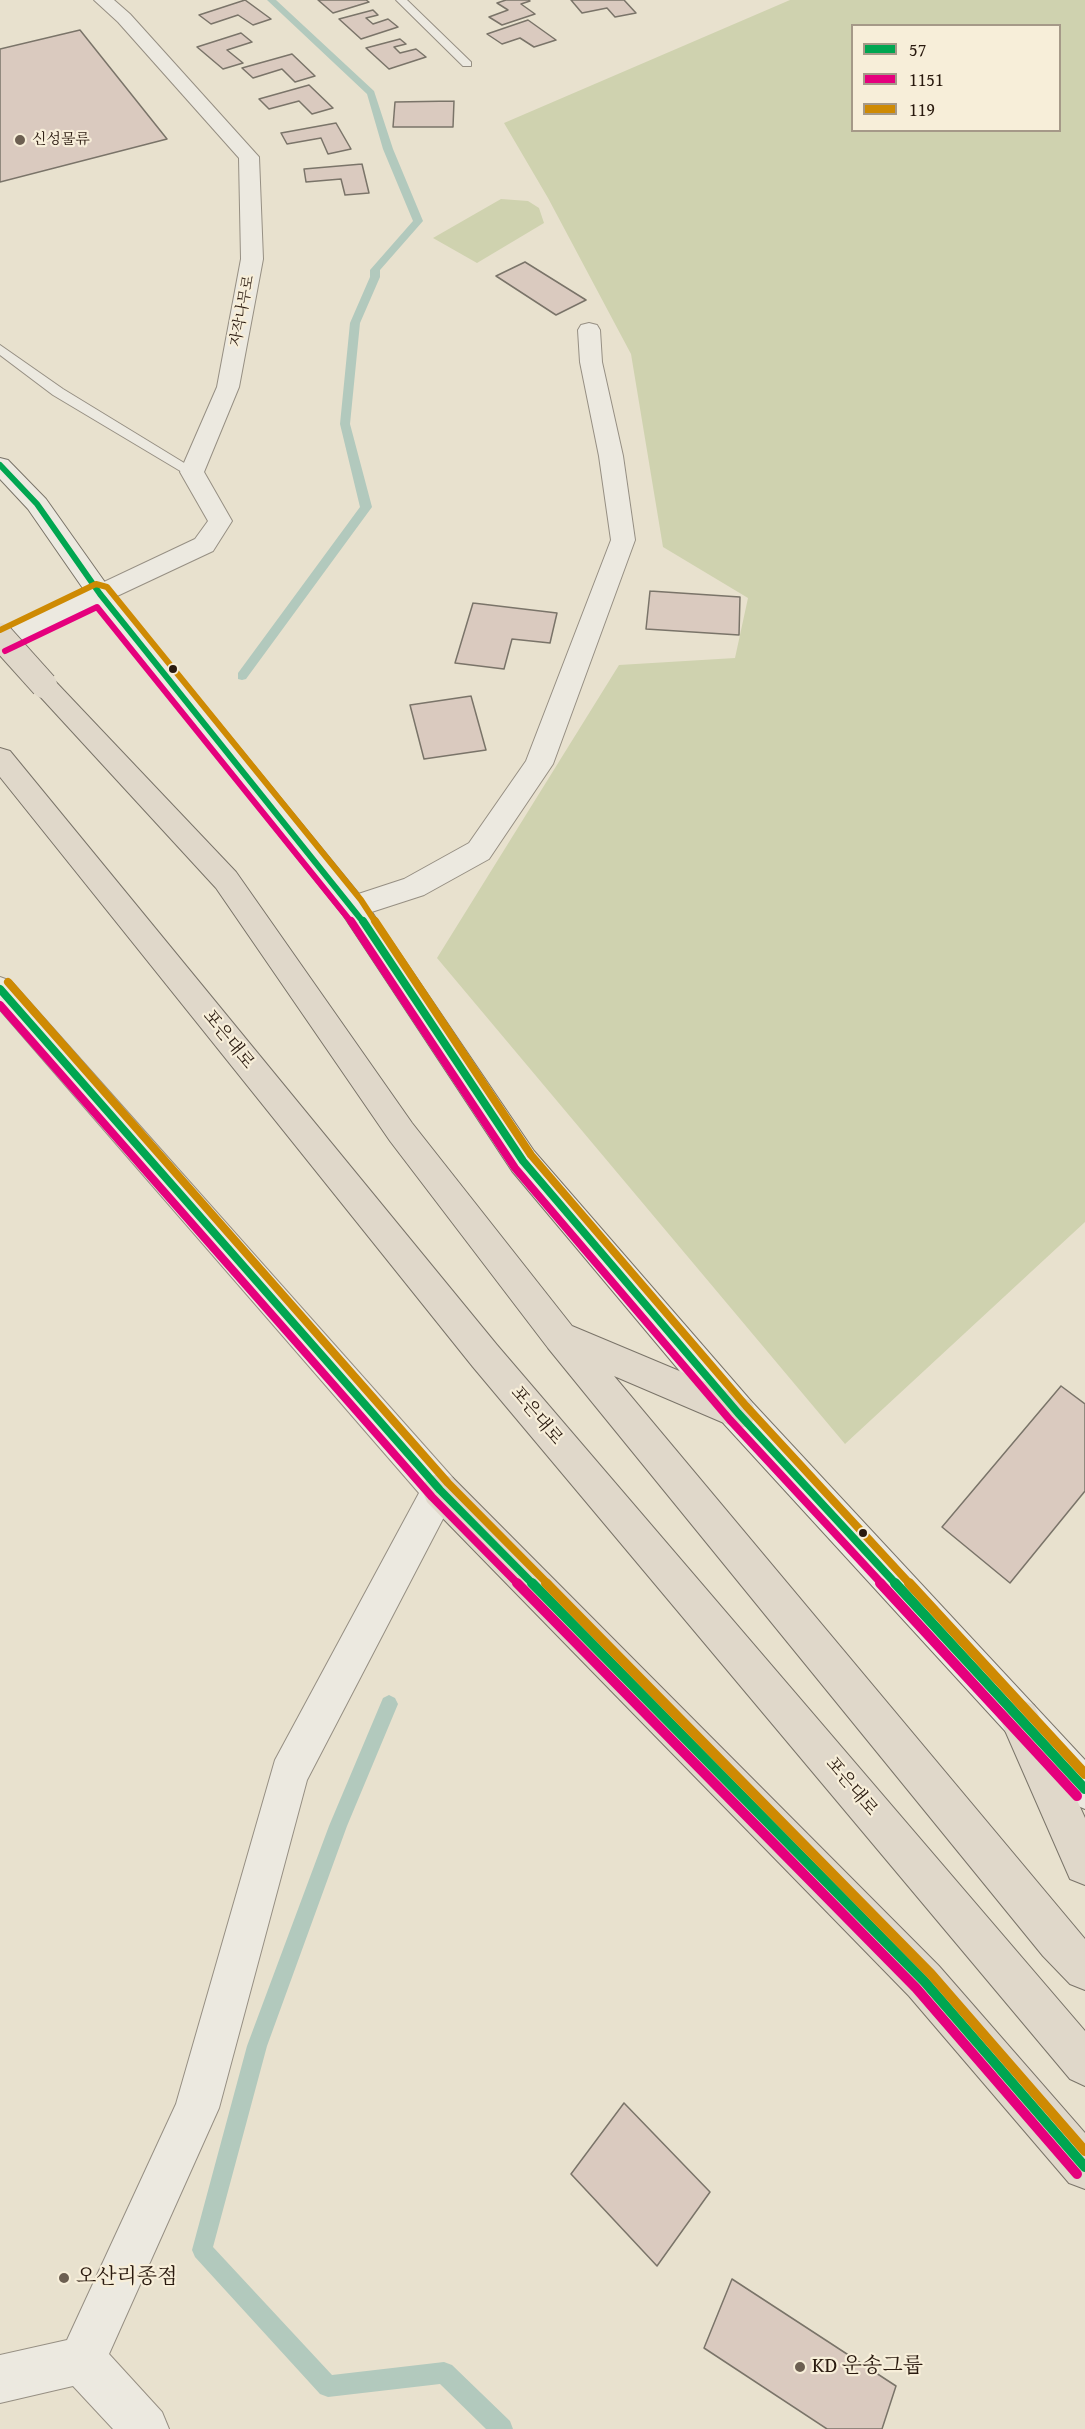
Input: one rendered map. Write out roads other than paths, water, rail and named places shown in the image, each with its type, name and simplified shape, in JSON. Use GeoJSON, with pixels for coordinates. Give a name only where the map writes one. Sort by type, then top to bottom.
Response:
{"type":"FeatureCollection","features":[{"type":"Feature","properties":{"kind":"highway"},"geometry":{"type":"LineString","coordinates":[[0,636],[226,880],[401,1132],[560,1337],[1058,1941],[1085,1969]]}},
{"type":"Feature","properties":{"kind":"highway","name":"포은대로"},"geometry":{"type":"LineString","coordinates":[[0,758],[484,1356],[1085,2064]]}},
{"type":"Feature","properties":{"kind":"highway"},"geometry":{"type":"LineString","coordinates":[[560,1337],[738,1413]]}},
{"type":"Feature","properties":{"kind":"highway"},"geometry":{"type":"LineString","coordinates":[[440,1490],[924,1981],[1085,2167]]}},
{"type":"Feature","properties":{"kind":"highway"},"geometry":{"type":"LineString","coordinates":[[1020,1719],[1085,1864]]}},
{"type":"Feature","properties":{"kind":"street","name":"자작나무로"},"geometry":{"type":"LineString","coordinates":[[102,0],[124,18],[249,157],[252,259],[228,387],[192,472]]}},
{"type":"Feature","properties":{"kind":"street"},"geometry":{"type":"LineString","coordinates":[[353,907],[414,887],[479,851],[539,764],[623,540],[611,456],[591,362],[589,330]]}},
{"type":"Feature","properties":{"kind":"street"},"geometry":{"type":"LineString","coordinates":[[0,465],[37,504],[100,594],[353,907],[523,1161],[738,1413],[1085,1789]]}},
{"type":"Feature","properties":{"kind":"street"},"geometry":{"type":"LineString","coordinates":[[0,642],[204,545],[220,521],[192,472]]}},
{"type":"Feature","properties":{"kind":"street"},"geometry":{"type":"LineString","coordinates":[[0,989],[440,1490],[289,1774],[197,2108],[82,2360]]}},
{"type":"Feature","properties":{"kind":"street"},"geometry":{"type":"LineString","coordinates":[[0,2379],[82,2360]]}},
{"type":"Feature","properties":{"kind":"street"},"geometry":{"type":"LineString","coordinates":[[82,2360],[145,2429]]}},
{"type":"Feature","properties":{"kind":"lane"},"geometry":{"type":"LineString","coordinates":[[401,0],[467,64]]}},
{"type":"Feature","properties":{"kind":"lane"},"geometry":{"type":"LineString","coordinates":[[0,349],[58,392],[192,472]]}},
{"type":"Feature","properties":{"kind":"waterway"},"geometry":{"type":"LineString","coordinates":[[242,676],[366,507],[345,424],[355,323],[375,277],[375,270],[418,221],[388,149],[371,93],[271,0]]}},
{"type":"Feature","properties":{"kind":"waterway"},"geometry":{"type":"LineString","coordinates":[[389,1704],[338,1826],[257,2046],[202,2250],[328,2386],[444,2373],[502,2429]]}},
{"type":"Feature","properties":{"kind":"place","name":"신성물류"},"geometry":{"type":"Point","coordinates":[20,140]}},
{"type":"Feature","properties":{"kind":"place","name":"오산리종점"},"geometry":{"type":"Point","coordinates":[64,2278]}},
{"type":"Feature","properties":{"kind":"place","name":"KD 운송그룹"},"geometry":{"type":"Point","coordinates":[800,2367]}}]}
